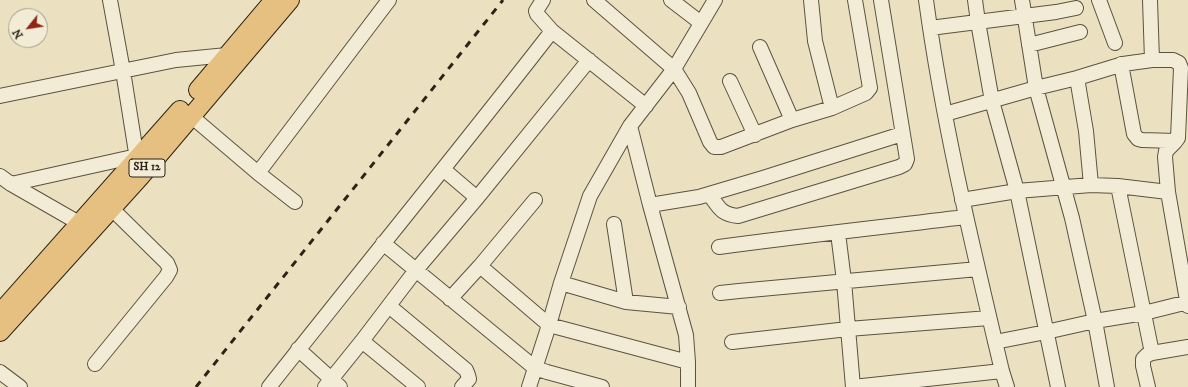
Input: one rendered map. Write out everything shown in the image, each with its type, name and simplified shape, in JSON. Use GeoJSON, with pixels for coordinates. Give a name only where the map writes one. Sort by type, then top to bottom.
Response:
{"type":"FeatureCollection","features":[{"type":"Feature","properties":{"kind":"main road","name":"SH 12"},"geometry":{"type":"LineString","coordinates":[[0,313],[274,0]]}},
{"type":"Feature","properties":{"kind":"main road","name":"SH 12"},"geometry":{"type":"LineString","coordinates":[[0,332],[140,177],[290,0]]}},
{"type":"Feature","properties":{"kind":"street"},"geometry":{"type":"LineString","coordinates":[[5,180],[137,157],[110,0]]}},
{"type":"Feature","properties":{"kind":"street"},"geometry":{"type":"LineString","coordinates":[[258,173],[389,0]]}},
{"type":"Feature","properties":{"kind":"street"},"geometry":{"type":"LineString","coordinates":[[543,0],[536,11],[552,31],[646,106]]}},
{"type":"Feature","properties":{"kind":"street"},"geometry":{"type":"LineString","coordinates":[[594,0],[677,73],[689,93],[710,142],[714,147],[721,148],[792,120],[832,108],[866,93],[870,88],[856,0]]}},
{"type":"Feature","properties":{"kind":"street"},"geometry":{"type":"LineString","coordinates":[[671,0],[701,24]]}},
{"type":"Feature","properties":{"kind":"street"},"geometry":{"type":"LineString","coordinates":[[529,387],[590,196],[630,126],[646,106],[677,73],[701,24],[715,0]]}},
{"type":"Feature","properties":{"kind":"street"},"geometry":{"type":"LineString","coordinates":[[811,0],[815,41],[832,108]]}},
{"type":"Feature","properties":{"kind":"street"},"geometry":{"type":"LineString","coordinates":[[700,196],[728,215],[738,216],[905,164],[907,159],[881,0]]}},
{"type":"Feature","properties":{"kind":"street"},"geometry":{"type":"LineString","coordinates":[[926,0],[944,114],[989,318],[1007,387]]}},
{"type":"Feature","properties":{"kind":"street"},"geometry":{"type":"LineString","coordinates":[[975,0],[992,101],[1017,191],[1058,387]]}},
{"type":"Feature","properties":{"kind":"street"},"geometry":{"type":"LineString","coordinates":[[1022,0],[1036,88],[1072,218],[1095,321],[1107,387]]}},
{"type":"Feature","properties":{"kind":"street"},"geometry":{"type":"LineString","coordinates":[[1099,0],[1115,43]]}},
{"type":"Feature","properties":{"kind":"street"},"geometry":{"type":"LineString","coordinates":[[1150,0],[1152,60]]}},
{"type":"Feature","properties":{"kind":"street"},"geometry":{"type":"LineString","coordinates":[[930,28],[1056,12],[1076,8]]}},
{"type":"Feature","properties":{"kind":"street"},"geometry":{"type":"LineString","coordinates":[[269,387],[486,116],[552,31]]}},
{"type":"Feature","properties":{"kind":"street"},"geometry":{"type":"LineString","coordinates":[[1029,45],[1080,32]]}},
{"type":"Feature","properties":{"kind":"street"},"geometry":{"type":"LineString","coordinates":[[760,47],[792,120]]}},
{"type":"Feature","properties":{"kind":"street"},"geometry":{"type":"LineString","coordinates":[[0,96],[176,60],[227,55]]}},
{"type":"Feature","properties":{"kind":"street"},"geometry":{"type":"LineString","coordinates":[[298,349],[332,384],[362,341],[416,270],[589,60]]}},
{"type":"Feature","properties":{"kind":"street"},"geometry":{"type":"LineString","coordinates":[[944,114],[1077,78],[1121,64],[1152,60],[1173,60],[1178,63],[1181,68],[1178,138],[1166,151],[1165,157],[1168,192],[1188,304],[1095,321],[995,342]]}},
{"type":"Feature","properties":{"kind":"street"},"geometry":{"type":"LineString","coordinates":[[1121,64],[1134,134],[1138,139],[1142,140],[1176,141]]}},
{"type":"Feature","properties":{"kind":"street"},"geometry":{"type":"LineString","coordinates":[[1077,78],[1086,131],[1091,185]]}},
{"type":"Feature","properties":{"kind":"street"},"geometry":{"type":"LineString","coordinates":[[730,81],[754,135]]}},
{"type":"Feature","properties":{"kind":"street"},"geometry":{"type":"LineString","coordinates":[[191,116],[258,173],[296,202]]}},
{"type":"Feature","properties":{"kind":"street"},"geometry":{"type":"LineString","coordinates":[[630,126],[686,335],[688,387]]}},
{"type":"Feature","properties":{"kind":"street"},"geometry":{"type":"LineString","coordinates":[[650,205],[700,196],[763,178],[902,134]]}},
{"type":"Feature","properties":{"kind":"street"},"geometry":{"type":"LineString","coordinates":[[443,169],[476,198]]}},
{"type":"Feature","properties":{"kind":"street"},"geometry":{"type":"LineString","coordinates":[[5,180],[79,224]]}},
{"type":"Feature","properties":{"kind":"street"},"geometry":{"type":"LineString","coordinates":[[962,200],[1017,191],[1091,185],[1118,186],[1168,192]]}},
{"type":"Feature","properties":{"kind":"street"},"geometry":{"type":"LineString","coordinates":[[1118,186],[1152,352]]}},
{"type":"Feature","properties":{"kind":"street"},"geometry":{"type":"LineString","coordinates":[[450,299],[480,266],[535,200]]}},
{"type":"Feature","properties":{"kind":"street"},"geometry":{"type":"LineString","coordinates":[[95,364],[166,277],[170,270],[167,263],[111,208]]}},
{"type":"Feature","properties":{"kind":"street"},"geometry":{"type":"LineString","coordinates":[[719,247],[966,217]]}},
{"type":"Feature","properties":{"kind":"street"},"geometry":{"type":"LineString","coordinates":[[614,224],[626,302]]}},
{"type":"Feature","properties":{"kind":"street"},"geometry":{"type":"LineString","coordinates":[[838,233],[844,281],[853,387],[1002,371]]}},
{"type":"Feature","properties":{"kind":"street"},"geometry":{"type":"LineString","coordinates":[[383,243],[535,368],[569,382],[602,387]]}},
{"type":"Feature","properties":{"kind":"street"},"geometry":{"type":"LineString","coordinates":[[480,266],[549,325],[688,362]]}},
{"type":"Feature","properties":{"kind":"street"},"geometry":{"type":"LineString","coordinates":[[720,293],[978,268]]}},
{"type":"Feature","properties":{"kind":"street"},"geometry":{"type":"LineString","coordinates":[[561,283],[626,302],[679,308]]}},
{"type":"Feature","properties":{"kind":"street"},"geometry":{"type":"LineString","coordinates":[[389,306],[466,370],[469,379],[462,387]]}},
{"type":"Feature","properties":{"kind":"street"},"geometry":{"type":"LineString","coordinates":[[732,342],[848,329],[989,318]]}},
{"type":"Feature","properties":{"kind":"street"},"geometry":{"type":"LineString","coordinates":[[362,341],[418,387]]}},
{"type":"Feature","properties":{"kind":"street"},"geometry":{"type":"LineString","coordinates":[[1148,387],[1143,366],[1143,359],[1146,355],[1152,352],[1188,346]]}},
{"type":"Feature","properties":{"kind":"street"},"geometry":{"type":"LineString","coordinates":[[0,372],[20,387]]}},
{"type":"Feature","properties":{"kind":"railway"},"geometry":{"type":"LineString","coordinates":[[196,387],[503,0]]}}]}
